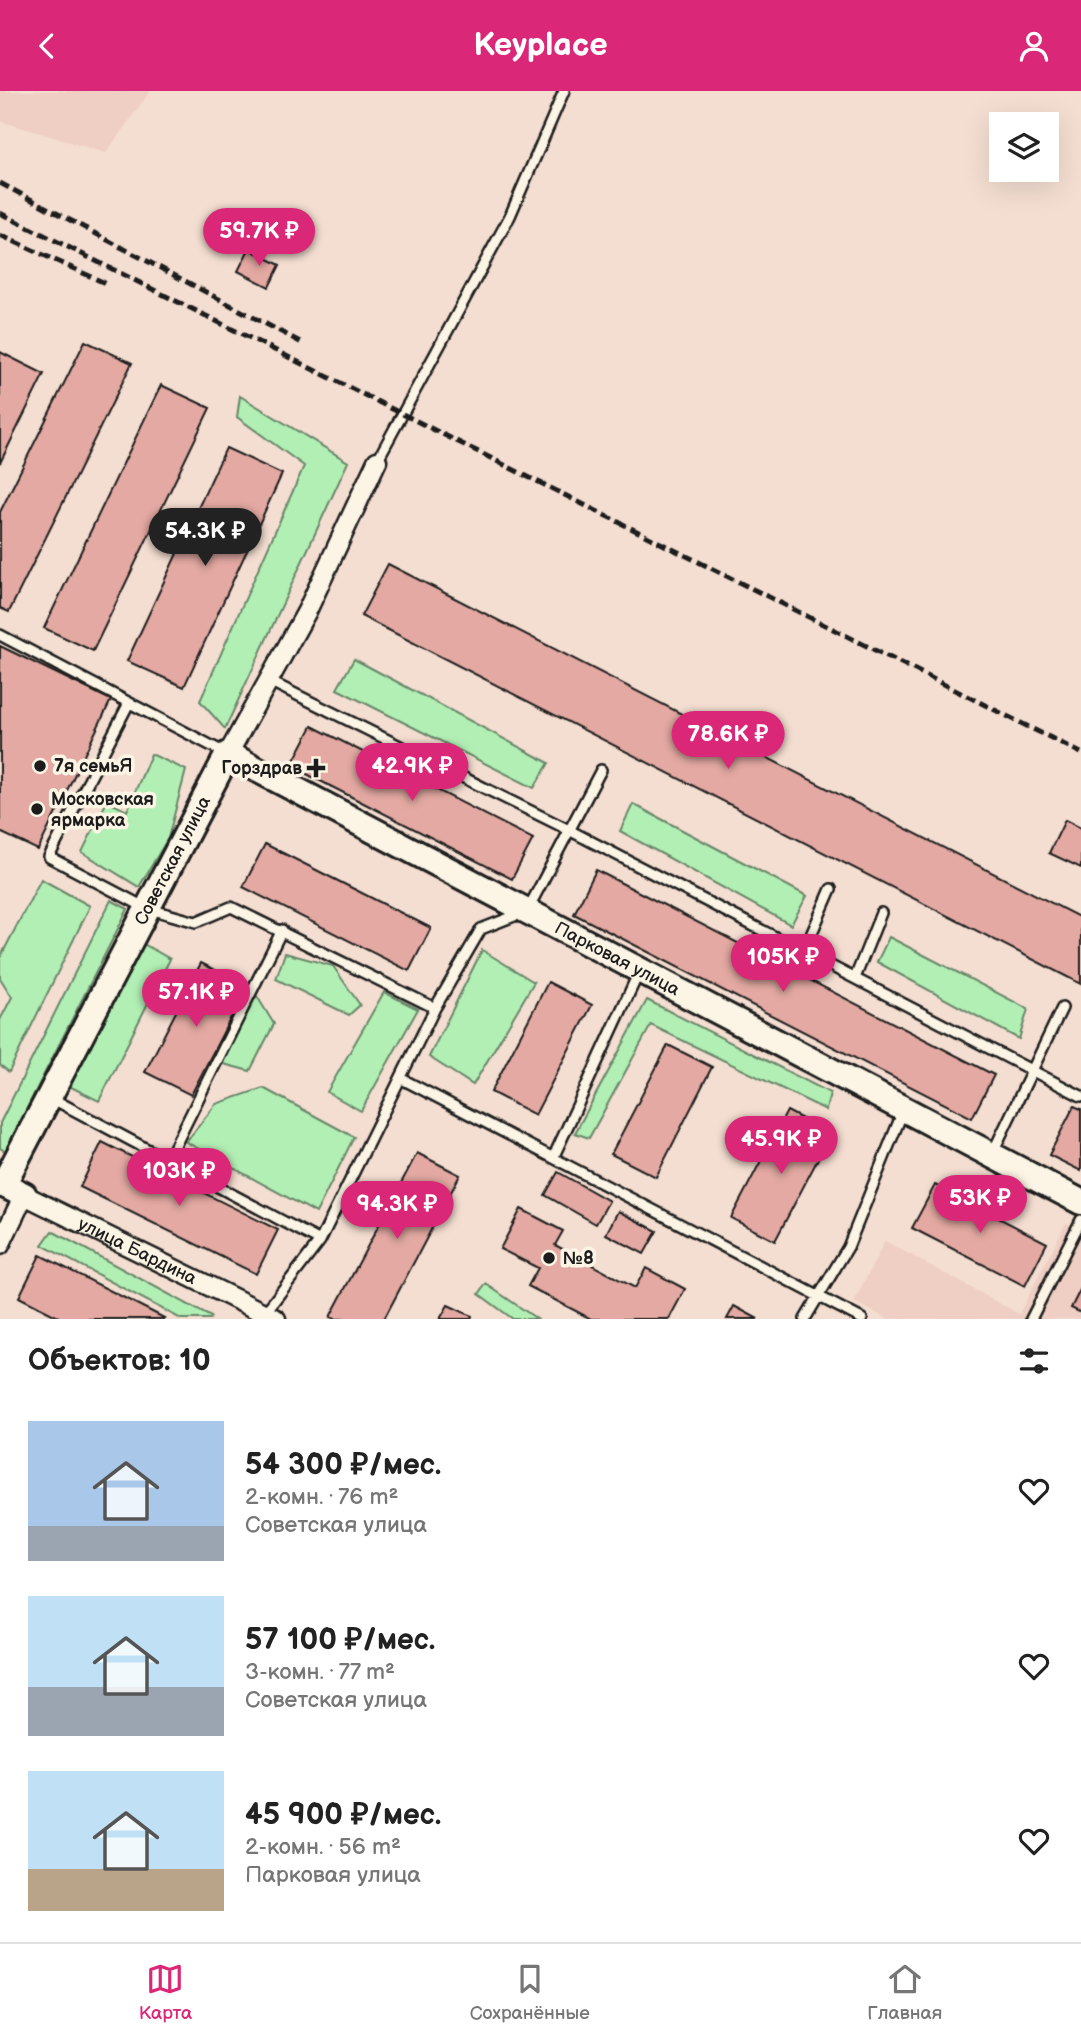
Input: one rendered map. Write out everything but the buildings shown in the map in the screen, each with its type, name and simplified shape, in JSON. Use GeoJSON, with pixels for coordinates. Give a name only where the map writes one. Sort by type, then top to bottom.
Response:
{"type":"FeatureCollection","features":[{"type":"Feature","properties":{"kind":"street","name":"Советская улица"},"geometry":{"type":"LineString","coordinates":[[0,1245],[9,1188],[49,1097],[349,526],[377,461]]}},
{"type":"Feature","properties":{"kind":"street","name":"Парковая улица"},"geometry":{"type":"LineString","coordinates":[[228,754],[1081,1202]]}},
{"type":"Feature","properties":{"kind":"street","name":"улица Бардина"},"geometry":{"type":"LineString","coordinates":[[9,1188],[268,1317]]}},
{"type":"Feature","properties":{"kind":"lane"},"geometry":{"type":"LineString","coordinates":[[377,461],[510,216],[564,91]]}},
{"type":"Feature","properties":{"kind":"lane"},"geometry":{"type":"LineString","coordinates":[[0,635],[228,754]]}},
{"type":"Feature","properties":{"kind":"lane"},"geometry":{"type":"LineString","coordinates":[[269,681],[567,829],[1081,1096]]}},
{"type":"Feature","properties":{"kind":"lane"},"geometry":{"type":"LineString","coordinates":[[129,703],[49,857],[146,908],[196,922],[231,907],[282,930],[435,1009]]}},
{"type":"Feature","properties":{"kind":"lane"},"geometry":{"type":"LineString","coordinates":[[268,1317],[320,1241],[435,1009],[481,929],[527,911],[567,829],[601,769]]}},
{"type":"Feature","properties":{"kind":"lane"},"geometry":{"type":"LineString","coordinates":[[804,951],[831,889]]}},
{"type":"Feature","properties":{"kind":"lane"},"geometry":{"type":"LineString","coordinates":[[855,978],[881,913]]}},
{"type":"Feature","properties":{"kind":"lane"},"geometry":{"type":"LineString","coordinates":[[168,1160],[282,930]]}},
{"type":"Feature","properties":{"kind":"lane"},"geometry":{"type":"LineString","coordinates":[[554,1158],[640,971]]}},
{"type":"Feature","properties":{"kind":"lane"},"geometry":{"type":"LineString","coordinates":[[991,1155],[1062,1009]]}},
{"type":"Feature","properties":{"kind":"lane"},"geometry":{"type":"LineString","coordinates":[[402,1079],[862,1319]]}},
{"type":"Feature","properties":{"kind":"lane"},"geometry":{"type":"LineString","coordinates":[[49,1097],[320,1241]]}},
{"type":"Feature","properties":{"kind":"lane"},"geometry":{"type":"LineString","coordinates":[[805,1319],[848,1247],[904,1109]]}},
{"type":"Feature","properties":{"kind":"lane"},"geometry":{"type":"LineString","coordinates":[[1031,1319],[1081,1220]]}},
{"type":"Feature","properties":{"kind":"shaded area"},"geometry":{"type":"Polygon","coordinates":[[[0,91],[150,91],[106,153],[0,121],[0,91]]]}},
{"type":"Feature","properties":{"kind":"shaded area"},"geometry":{"type":"Polygon","coordinates":[[[1066,1223],[1081,1231],[1081,1319],[888,1319],[854,1302],[885,1241],[1019,1314],[1066,1223]]]}},
{"type":"Feature","properties":{"kind":"green space"},"geometry":{"type":"Polygon","coordinates":[[[240,396],[348,462],[225,729],[200,701],[304,466],[237,417],[240,396]]]}},
{"type":"Feature","properties":{"kind":"green space"},"geometry":{"type":"Polygon","coordinates":[[[354,659],[549,763],[534,788],[337,689],[354,659]]]}},
{"type":"Feature","properties":{"kind":"green space"},"geometry":{"type":"Polygon","coordinates":[[[151,754],[186,770],[168,838],[139,887],[82,852],[107,801],[127,811],[151,754]]]}},
{"type":"Feature","properties":{"kind":"green space"},"geometry":{"type":"Polygon","coordinates":[[[633,804],[807,896],[791,925],[620,831],[633,804]]]}},
{"type":"Feature","properties":{"kind":"green space"},"geometry":{"type":"Polygon","coordinates":[[[41,879],[90,906],[9,1072],[0,1065],[0,1020],[12,997],[0,978],[0,958],[41,879]]]}},
{"type":"Feature","properties":{"kind":"green space"},"geometry":{"type":"Polygon","coordinates":[[[111,900],[128,909],[5,1151],[0,1148],[0,1123],[111,900]]]}},
{"type":"Feature","properties":{"kind":"green space"},"geometry":{"type":"Polygon","coordinates":[[[889,937],[1028,1009],[1019,1039],[877,962],[889,937]]]}},
{"type":"Feature","properties":{"kind":"green space"},"geometry":{"type":"Polygon","coordinates":[[[140,942],[170,959],[99,1101],[69,1086],[140,942]]]}},
{"type":"Feature","properties":{"kind":"green space"},"geometry":{"type":"Polygon","coordinates":[[[482,950],[534,982],[473,1085],[429,1057],[482,950]]]}},
{"type":"Feature","properties":{"kind":"green space"},"geometry":{"type":"Polygon","coordinates":[[[285,953],[333,966],[360,1005],[349,1015],[276,979],[285,953]]]}},
{"type":"Feature","properties":{"kind":"green space"},"geometry":{"type":"Polygon","coordinates":[[[384,992],[418,1009],[361,1111],[327,1092],[384,992]]]}},
{"type":"Feature","properties":{"kind":"green space"},"geometry":{"type":"Polygon","coordinates":[[[255,993],[274,1024],[250,1071],[216,1062],[255,993]]]}},
{"type":"Feature","properties":{"kind":"green space"},"geometry":{"type":"Polygon","coordinates":[[[647,1000],[830,1093],[826,1110],[651,1025],[589,1138],[575,1133],[647,1000]]]}},
{"type":"Feature","properties":{"kind":"green space"},"geometry":{"type":"Polygon","coordinates":[[[263,1088],[354,1137],[316,1213],[186,1142],[216,1104],[263,1088]]]}},
{"type":"Feature","properties":{"kind":"green space"},"geometry":{"type":"Polygon","coordinates":[[[52,1231],[211,1317],[210,1319],[181,1319],[42,1245],[52,1231]]]}},
{"type":"Feature","properties":{"kind":"green space"},"geometry":{"type":"Polygon","coordinates":[[[486,1284],[537,1319],[513,1319],[479,1294],[486,1284]]]}},
{"type":"Feature","properties":{"kind":"railway"},"geometry":{"type":"LineString","coordinates":[[0,183],[302,343]]}},
{"type":"Feature","properties":{"kind":"railway"},"geometry":{"type":"LineString","coordinates":[[0,213],[1081,753]]}},
{"type":"Feature","properties":{"kind":"railway"},"geometry":{"type":"LineString","coordinates":[[0,235],[105,283]]}},
{"type":"Feature","properties":{"kind":"place","name":"7я семьЯ"},"geometry":{"type":"Point","coordinates":[40,766]}},
{"type":"Feature","properties":{"kind":"place","name":"Горздрав"},"geometry":{"type":"Point","coordinates":[316,768]}},
{"type":"Feature","properties":{"kind":"place","name":"Московская ярмарка"},"geometry":{"type":"Point","coordinates":[37,809]}},
{"type":"Feature","properties":{"kind":"place","name":"№8"},"geometry":{"type":"Point","coordinates":[549,1258]}}]}
